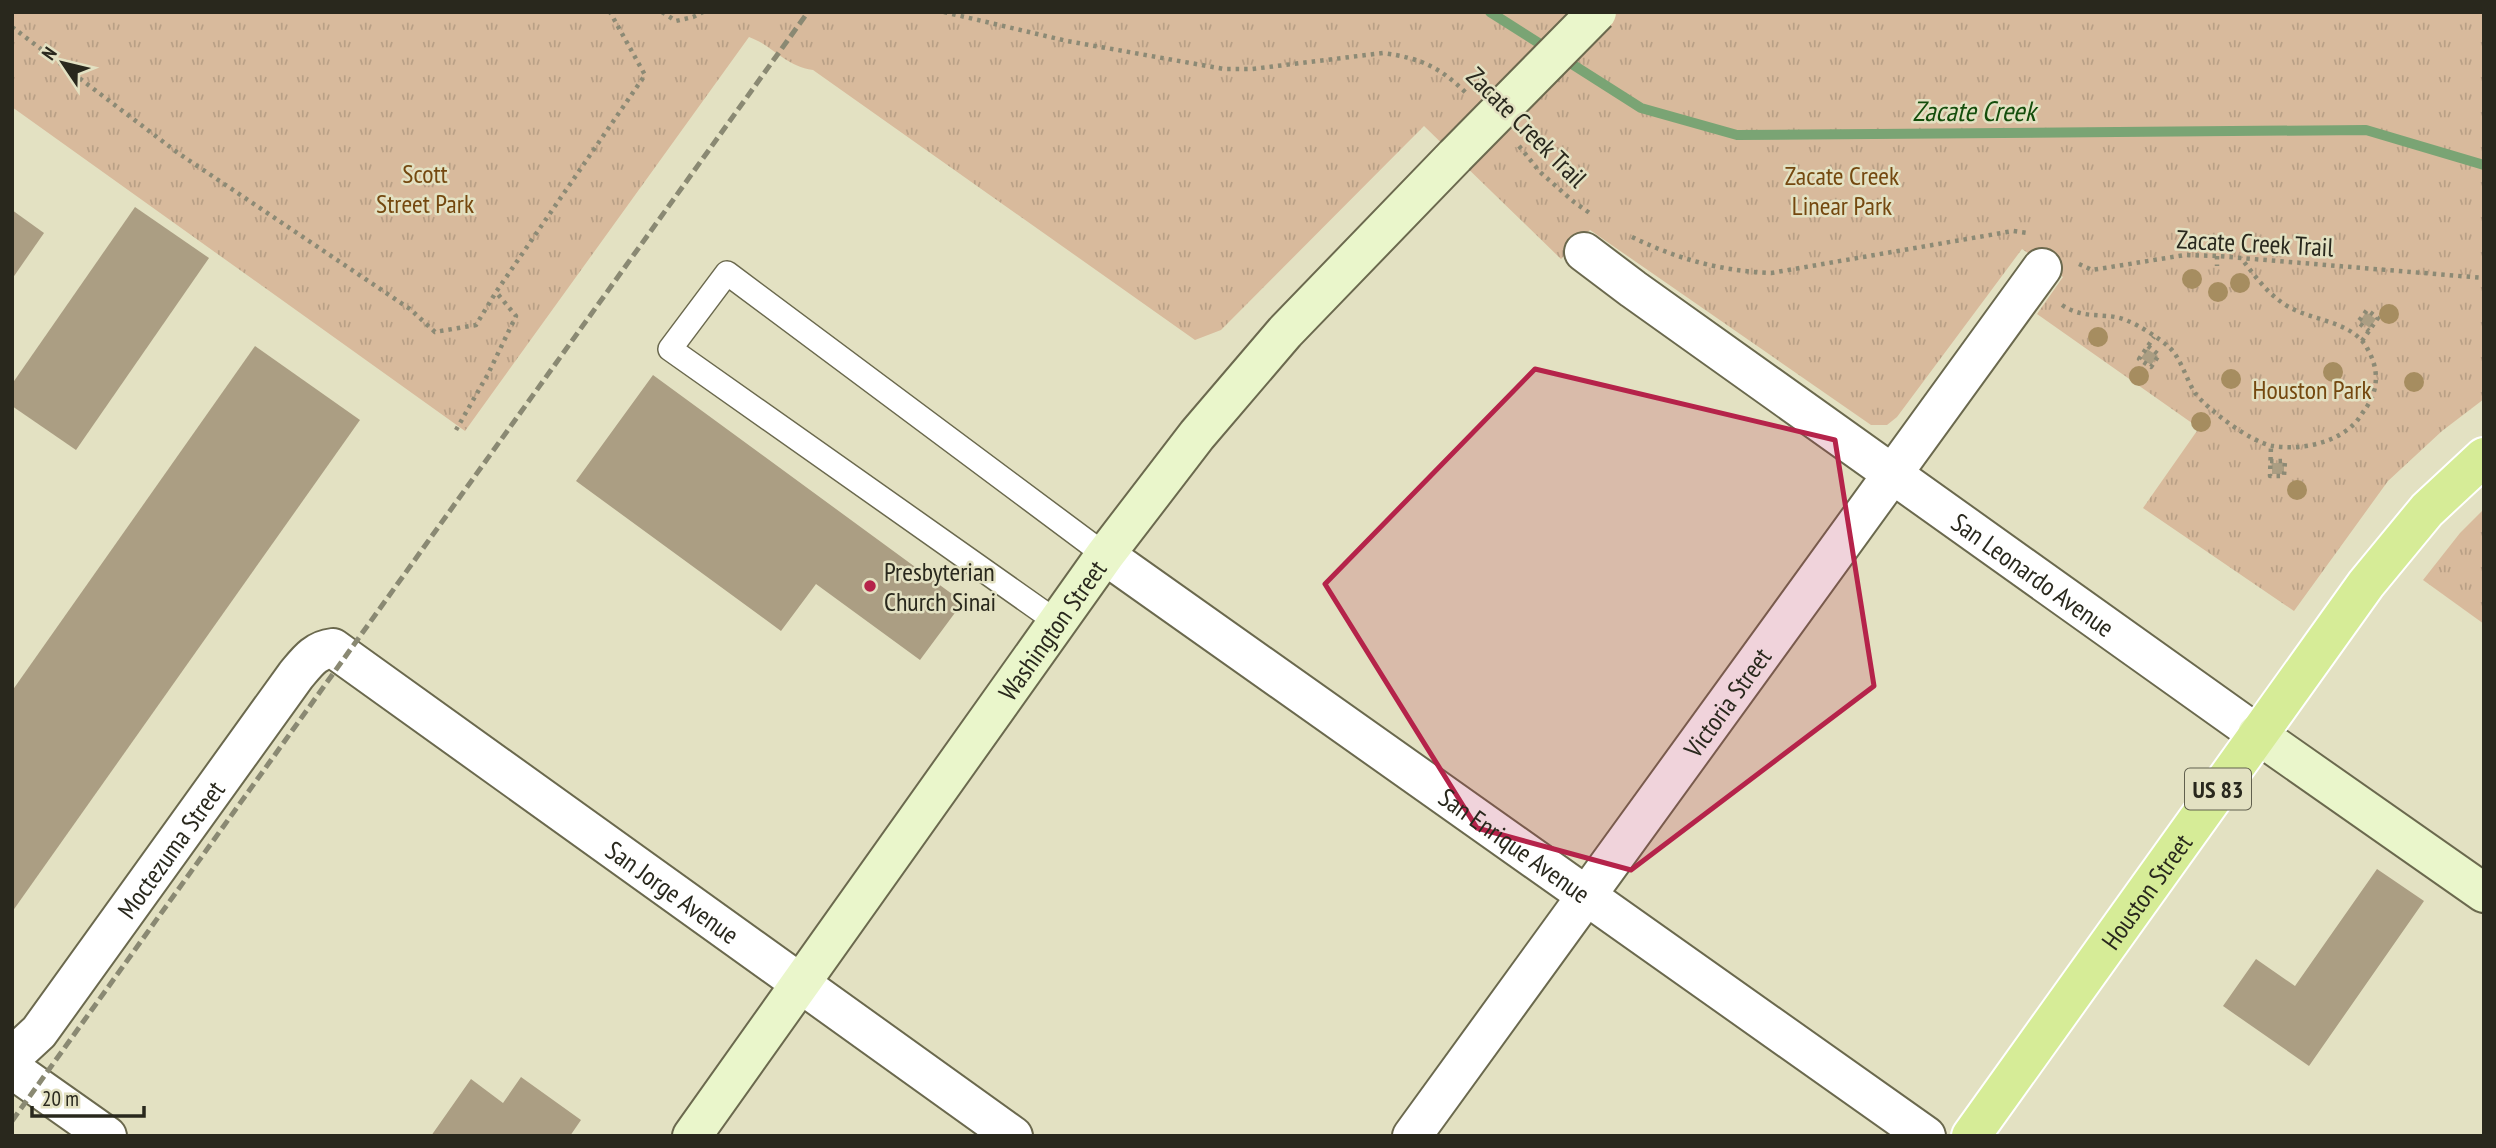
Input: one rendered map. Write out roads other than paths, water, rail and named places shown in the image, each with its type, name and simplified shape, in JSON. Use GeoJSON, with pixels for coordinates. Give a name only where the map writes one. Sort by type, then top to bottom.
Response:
{"type":"FeatureCollection","features":[{"type":"Feature","properties":{"kind":"main road","name":"Washington Street"},"geometry":{"type":"LineString","coordinates":[[692,1136],[1105,555],[1196,435],[1285,332],[1597,12]]}},
{"type":"Feature","properties":{"kind":"main road","name":"Houston Street"},"geometry":{"type":"LineString","coordinates":[[1971,1136],[2366,584],[2427,510],[2484,457]]}},
{"type":"Feature","properties":{"kind":"main road","name":"San Leonardo Avenue"},"geometry":{"type":"LineString","coordinates":[[2257,734],[2484,893]]}},
{"type":"Feature","properties":{"kind":"street","name":"San Leonardo Avenue"},"geometry":{"type":"LineString","coordinates":[[1592,236],[1644,297],[2257,734]]}},
{"type":"Feature","properties":{"kind":"street","name":"Victoria Street"},"geometry":{"type":"LineString","coordinates":[[1412,1136],[1892,473],[2055,267]]}},
{"type":"Feature","properties":{"kind":"street","name":"San Enrique Avenue"},"geometry":{"type":"LineString","coordinates":[[1105,555],[1926,1136]]}},
{"type":"Feature","properties":{"kind":"street","name":"San Jorge Avenue"},"geometry":{"type":"LineString","coordinates":[[333,648],[1013,1136]]}},
{"type":"Feature","properties":{"kind":"street","name":"Moctezuma Street"},"geometry":{"type":"LineString","coordinates":[[12,1057],[39,1032],[296,675],[313,656],[323,649],[333,648]]}},
{"type":"Feature","properties":{"kind":"street"},"geometry":{"type":"LineString","coordinates":[[12,1069],[107,1136]]}},
{"type":"Feature","properties":{"kind":"lane"},"geometry":{"type":"LineString","coordinates":[[1058,622],[670,349],[727,273],[1105,555]]}},
{"type":"Feature","properties":{"kind":"waterway","name":"Zacate Creek"},"geometry":{"type":"LineString","coordinates":[[1490,12],[1641,108],[1737,135],[2366,130],[2484,165]]}},
{"type":"Feature","properties":{"kind":"railway"},"geometry":{"type":"LineString","coordinates":[[12,1121],[808,12]]}},
{"type":"Feature","properties":{"kind":"place","name":"Presbyterian Church Sinai"},"geometry":{"type":"Point","coordinates":[870,586]}},
{"type":"Feature","properties":{"kind":"park label","name":"Scott Street Park"},"geometry":{"type":"Point","coordinates":[425,188]}},
{"type":"Feature","properties":{"kind":"park label","name":"Zacate Creek Linear Park"},"geometry":{"type":"Point","coordinates":[1842,190]}},
{"type":"Feature","properties":{"kind":"park label","name":"Houston Park"},"geometry":{"type":"Point","coordinates":[2312,389]}}]}
